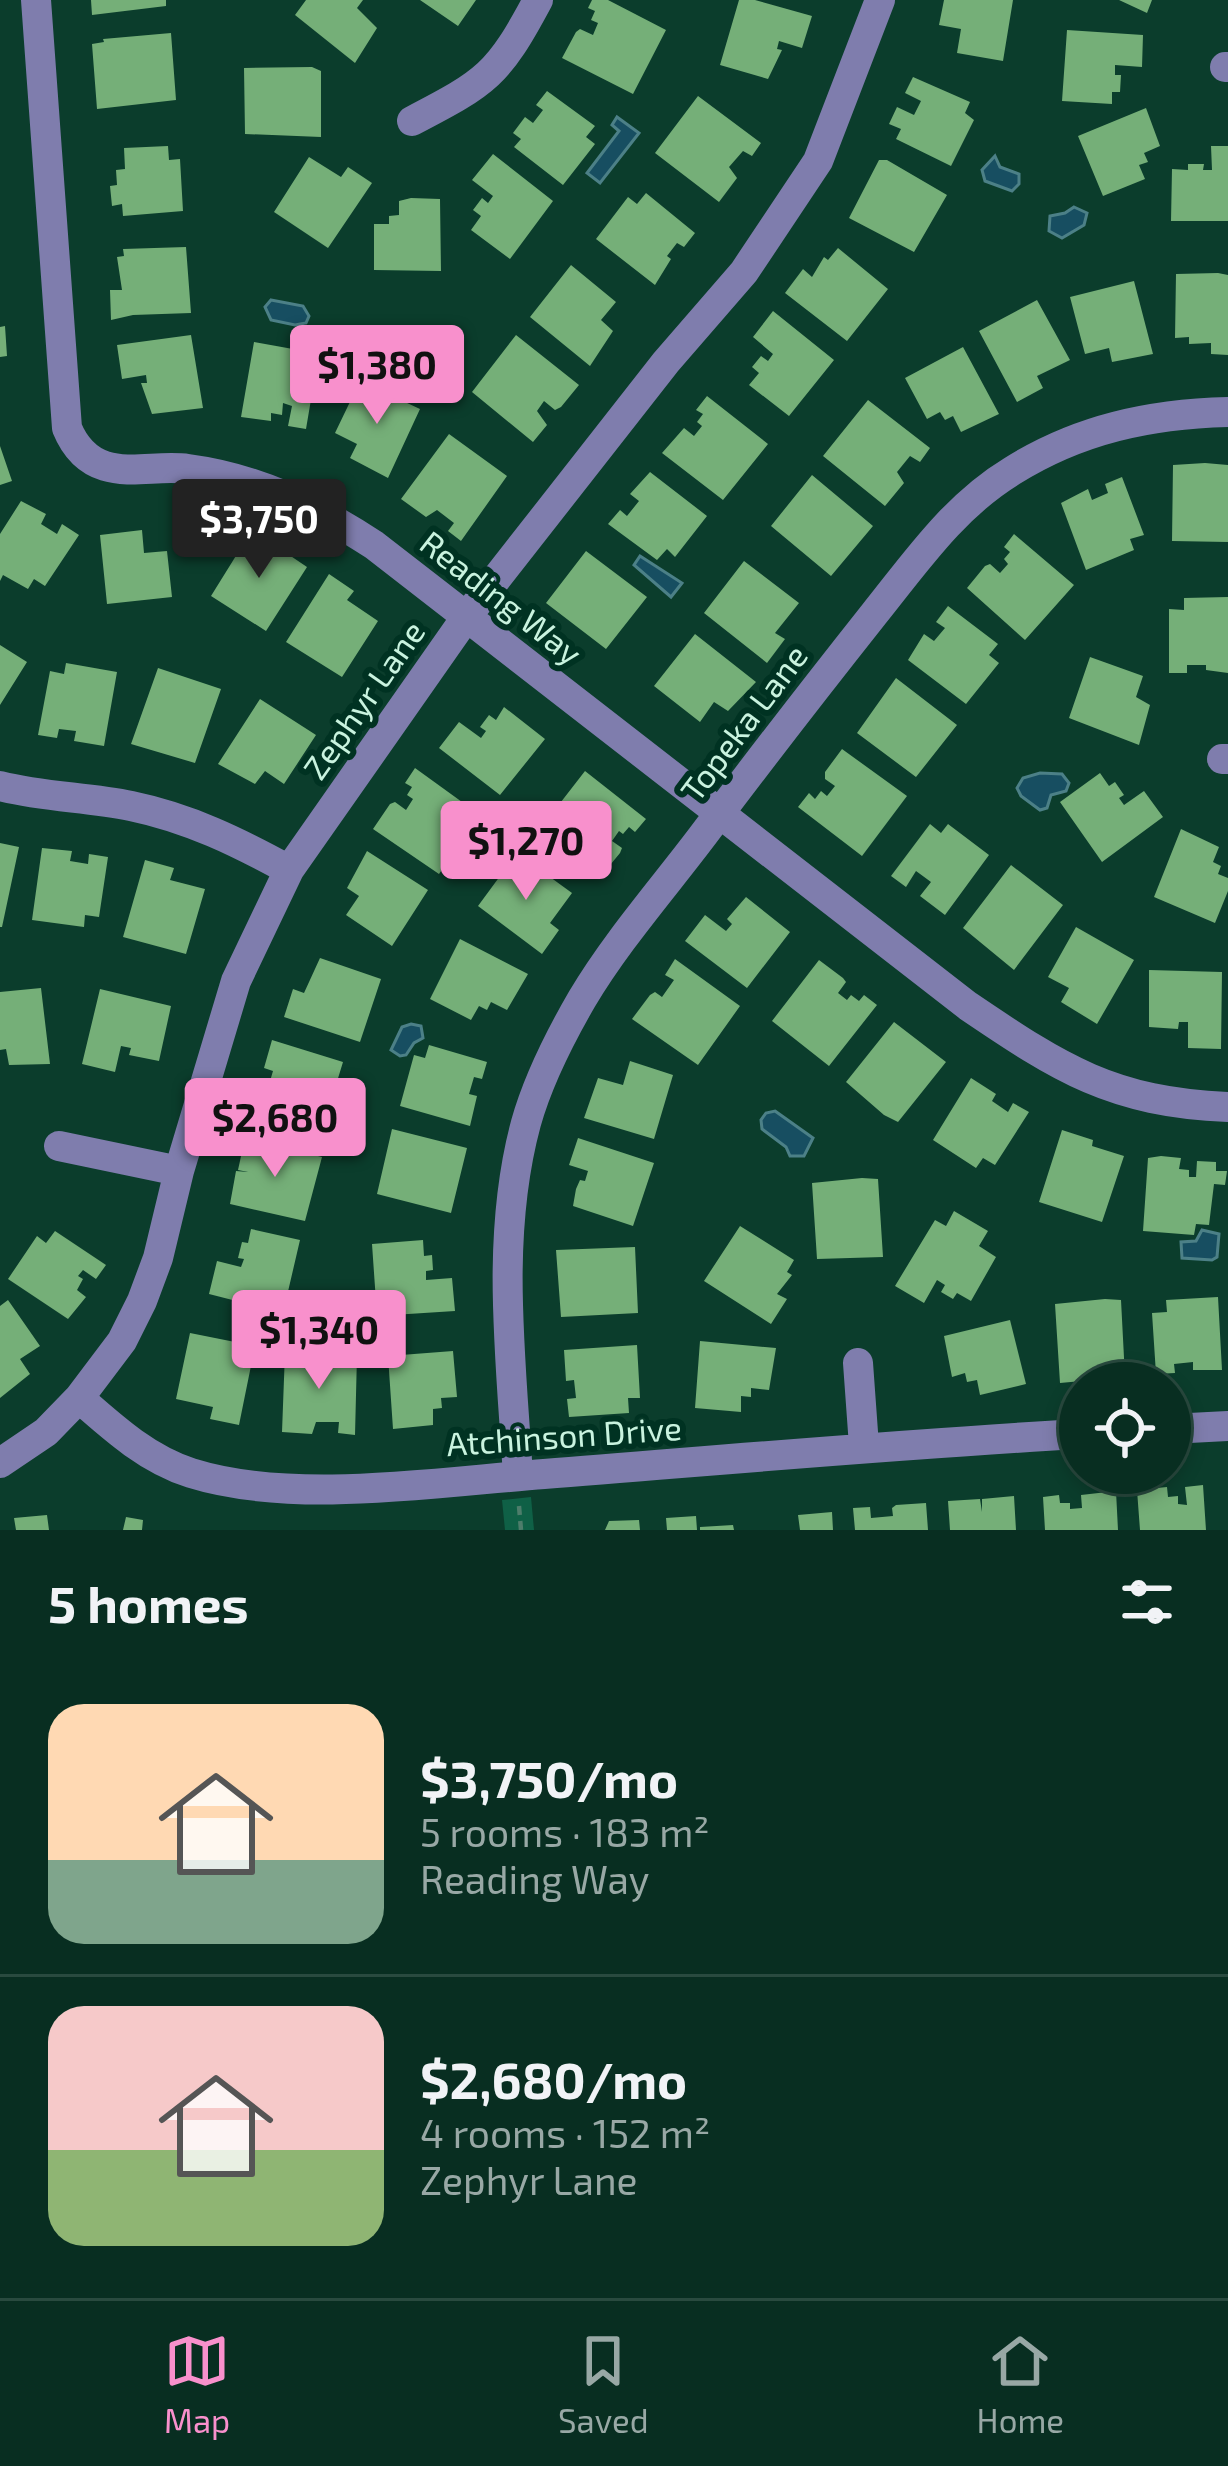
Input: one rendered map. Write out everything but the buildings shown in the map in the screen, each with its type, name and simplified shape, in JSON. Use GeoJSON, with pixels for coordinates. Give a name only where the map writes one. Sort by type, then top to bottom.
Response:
{"type":"FeatureCollection","features":[{"type":"Feature","properties":{"kind":"street","name":"Reading Way"},"geometry":{"type":"LineString","coordinates":[[36,0],[67,428],[82,452],[107,467],[189,469],[263,486],[321,511],[374,545],[968,1006],[1033,1050],[1083,1079],[1135,1096],[1228,1107]]}},
{"type":"Feature","properties":{"kind":"street"},"geometry":{"type":"LineString","coordinates":[[412,121],[476,88],[508,56],[538,0]]}},
{"type":"Feature","properties":{"kind":"street","name":"Zephyr Lane"},"geometry":{"type":"LineString","coordinates":[[0,1463],[46,1432],[79,1398],[122,1341],[142,1301],[236,981],[289,870],[467,616],[666,362],[744,272],[818,161],[880,0]]}},
{"type":"Feature","properties":{"kind":"street","name":"Topeka Lane"},"geometry":{"type":"LineString","coordinates":[[518,1476],[507,1258],[512,1184],[527,1119],[584,995],[942,529],[977,496],[1063,442],[1164,415],[1228,412]]}},
{"type":"Feature","properties":{"kind":"street"},"geometry":{"type":"LineString","coordinates":[[0,786],[133,806],[174,817],[211,829],[289,870]]}},
{"type":"Feature","properties":{"kind":"street"},"geometry":{"type":"LineString","coordinates":[[59,1146],[179,1171]]}},
{"type":"Feature","properties":{"kind":"street"},"geometry":{"type":"LineString","coordinates":[[858,1363],[864,1446]]}},
{"type":"Feature","properties":{"kind":"street","name":"Atchinson Drive"},"geometry":{"type":"LineString","coordinates":[[79,1398],[128,1442],[188,1472],[231,1483],[324,1489],[1059,1435]]}},
{"type":"Feature","properties":{"kind":"street"},"geometry":{"type":"LineString","coordinates":[[1191,1428],[1228,1426]]}},
{"type":"Feature","properties":{"kind":"green space"},"geometry":{"type":"Polygon","coordinates":[[[531,1497],[534,1530],[505,1530],[502,1500],[531,1497]]]}},
{"type":"Feature","properties":{"kind":"water"},"geometry":{"type":"Polygon","coordinates":[[[617,117],[639,133],[600,183],[587,173],[619,131],[612,125],[617,117]]]}},
{"type":"Feature","properties":{"kind":"water"},"geometry":{"type":"Polygon","coordinates":[[[995,156],[1000,167],[1019,174],[1019,184],[1012,191],[985,181],[982,170],[995,156]]]}},
{"type":"Feature","properties":{"kind":"water"},"geometry":{"type":"Polygon","coordinates":[[[1074,207],[1087,213],[1084,225],[1062,238],[1049,231],[1050,216],[1074,207]]]}},
{"type":"Feature","properties":{"kind":"water"},"geometry":{"type":"Polygon","coordinates":[[[271,300],[303,306],[309,316],[306,323],[271,320],[265,307],[271,300]]]}},
{"type":"Feature","properties":{"kind":"water"},"geometry":{"type":"Polygon","coordinates":[[[640,556],[682,583],[671,597],[634,565],[640,556]]]}},
{"type":"Feature","properties":{"kind":"water"},"geometry":{"type":"Polygon","coordinates":[[[1062,774],[1069,783],[1066,791],[1051,795],[1047,808],[1040,810],[1017,788],[1023,778],[1062,774]]]}},
{"type":"Feature","properties":{"kind":"water"},"geometry":{"type":"Polygon","coordinates":[[[421,1026],[423,1038],[400,1056],[391,1050],[402,1027],[421,1026]]]}},
{"type":"Feature","properties":{"kind":"water"},"geometry":{"type":"Polygon","coordinates":[[[775,1111],[813,1138],[804,1156],[790,1156],[786,1147],[762,1129],[766,1113],[775,1111]]]}},
{"type":"Feature","properties":{"kind":"water"},"geometry":{"type":"Polygon","coordinates":[[[1202,1230],[1219,1234],[1217,1257],[1182,1258],[1181,1242],[1196,1241],[1202,1230]]]}}]}
